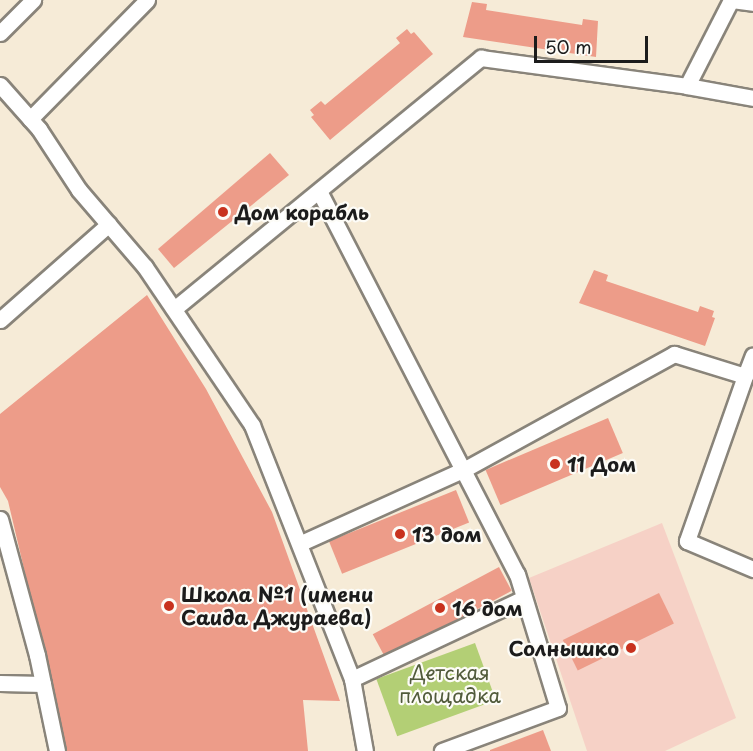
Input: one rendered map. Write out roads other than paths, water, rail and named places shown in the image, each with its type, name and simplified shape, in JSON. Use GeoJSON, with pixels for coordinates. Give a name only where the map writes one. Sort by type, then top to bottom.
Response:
{"type":"FeatureCollection","features":[{"type":"Feature","properties":{"kind":"street"},"geometry":{"type":"LineString","coordinates":[[0,33],[33,0]]}},
{"type":"Feature","properties":{"kind":"street"},"geometry":{"type":"LineString","coordinates":[[30,119],[147,0]]}},
{"type":"Feature","properties":{"kind":"street"},"geometry":{"type":"LineString","coordinates":[[687,86],[732,0],[753,3]]}},
{"type":"Feature","properties":{"kind":"street"},"geometry":{"type":"LineString","coordinates":[[174,309],[320,193],[481,58],[687,86],[753,98]]}},
{"type":"Feature","properties":{"kind":"street"},"geometry":{"type":"LineString","coordinates":[[0,85],[30,119],[79,190],[145,267],[252,425],[301,543],[352,680],[365,751]]}},
{"type":"Feature","properties":{"kind":"street"},"geometry":{"type":"LineString","coordinates":[[320,193],[465,469],[517,574],[558,708],[442,751]]}},
{"type":"Feature","properties":{"kind":"street"},"geometry":{"type":"LineString","coordinates":[[0,320],[109,224]]}},
{"type":"Feature","properties":{"kind":"street"},"geometry":{"type":"LineString","coordinates":[[301,543],[465,469],[674,354],[746,376]]}},
{"type":"Feature","properties":{"kind":"street"},"geometry":{"type":"LineString","coordinates":[[753,355],[687,541],[753,569]]}},
{"type":"Feature","properties":{"kind":"street"},"geometry":{"type":"LineString","coordinates":[[0,519],[43,684],[57,751]]}},
{"type":"Feature","properties":{"kind":"street"},"geometry":{"type":"LineString","coordinates":[[352,680],[524,598]]}},
{"type":"Feature","properties":{"kind":"street"},"geometry":{"type":"LineString","coordinates":[[0,682],[43,684]]}},
{"type":"Feature","properties":{"kind":"place","name":"Дом корабль"},"geometry":{"type":"Point","coordinates":[223,212]}},
{"type":"Feature","properties":{"kind":"place","name":"11 Дом"},"geometry":{"type":"Point","coordinates":[555,464]}},
{"type":"Feature","properties":{"kind":"place","name":"13 дом"},"geometry":{"type":"Point","coordinates":[400,534]}},
{"type":"Feature","properties":{"kind":"place","name":"Школа №1 (имени Саида Джураева)"},"geometry":{"type":"Point","coordinates":[169,606]}},
{"type":"Feature","properties":{"kind":"place","name":"16 дом"},"geometry":{"type":"Point","coordinates":[440,608]}},
{"type":"Feature","properties":{"kind":"place","name":"Солнышко"},"geometry":{"type":"Point","coordinates":[631,648]}},
{"type":"Feature","properties":{"kind":"park label","name":"Детская площадка"},"geometry":{"type":"Point","coordinates":[450,684]}}]}
